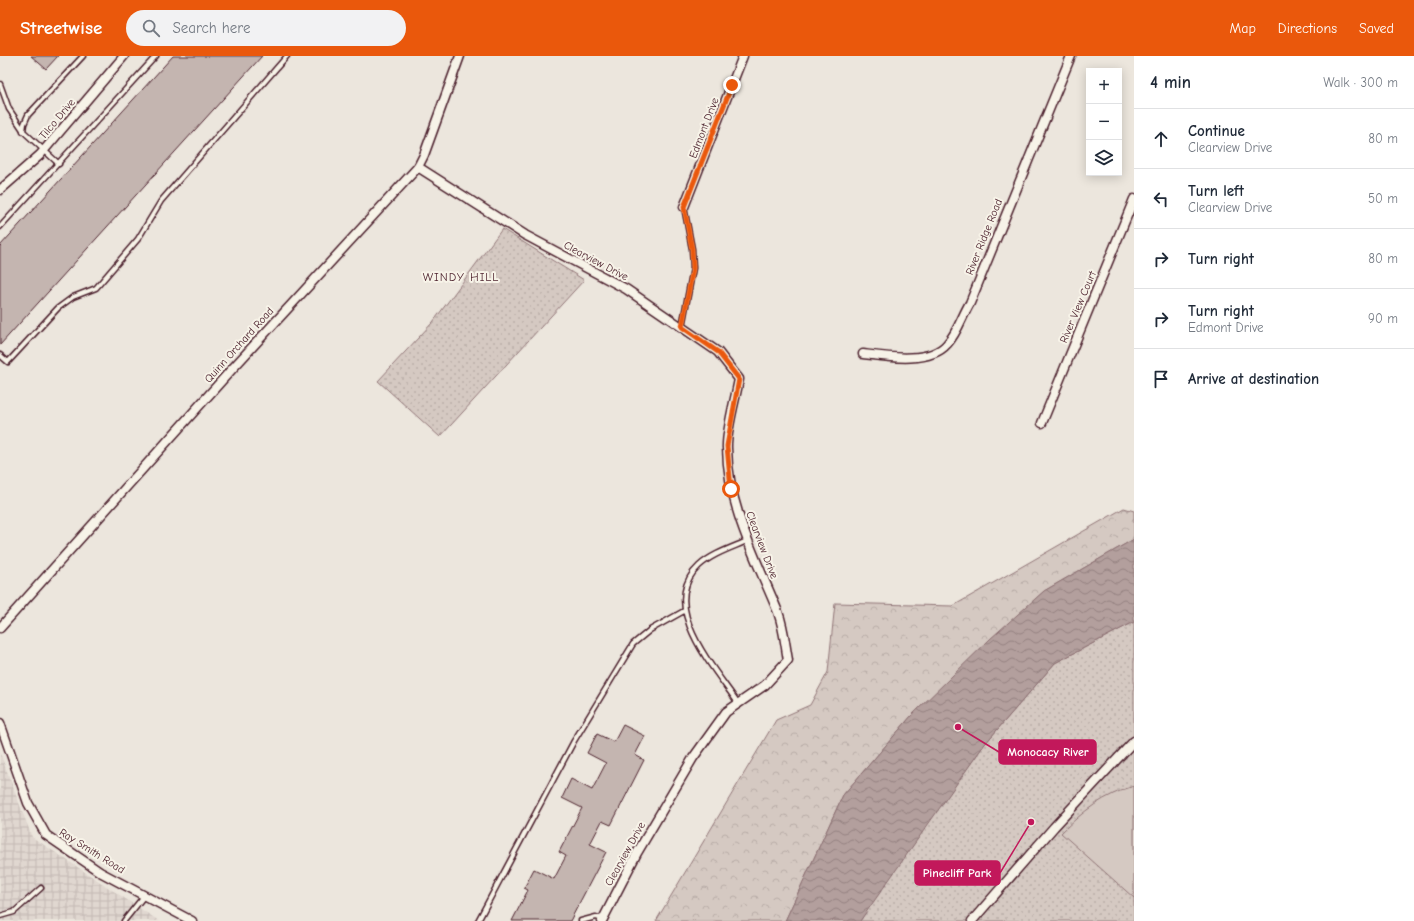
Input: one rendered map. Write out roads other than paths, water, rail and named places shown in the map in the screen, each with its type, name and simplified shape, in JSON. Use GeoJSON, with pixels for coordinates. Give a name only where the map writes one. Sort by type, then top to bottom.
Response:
{"type":"FeatureCollection","features":[{"type":"Feature","properties":{"kind":"street","name":"Tilco Drive"},"geometry":{"type":"LineString","coordinates":[[0,190],[45,149],[124,56]]}},
{"type":"Feature","properties":{"kind":"street","name":"Quinn Orchard Road"},"geometry":{"type":"LineString","coordinates":[[0,628],[232,368],[418,167],[424,155],[460,56]]}},
{"type":"Feature","properties":{"kind":"street","name":"Edmont Drive"},"geometry":{"type":"LineString","coordinates":[[684,207],[742,56]]}},
{"type":"Feature","properties":{"kind":"street","name":"River Ridge Road"},"geometry":{"type":"LineString","coordinates":[[863,354],[924,357],[947,345],[970,303],[1071,56]]}},
{"type":"Feature","properties":{"kind":"street","name":"Clearview Drive"},"geometry":{"type":"LineString","coordinates":[[418,167],[525,235],[626,289],[718,352],[739,379],[727,446],[731,489],[747,541],[778,613],[784,634],[788,660],[765,685],[726,712],[693,758],[637,853],[602,920]]}},
{"type":"Feature","properties":{"kind":"street","name":"River View Court"},"geometry":{"type":"LineString","coordinates":[[1042,422],[1134,199]]}},
{"type":"Feature","properties":{"kind":"street","name":"Ray Smith Road"},"geometry":{"type":"LineString","coordinates":[[0,723],[28,802],[46,835],[100,872],[192,921]]}},
{"type":"Feature","properties":{"kind":"street"},"geometry":{"type":"LineString","coordinates":[[972,921],[1078,800],[1134,741]]}},
{"type":"Feature","properties":{"kind":"lane"},"geometry":{"type":"LineString","coordinates":[[23,130],[28,115],[83,56]]}},
{"type":"Feature","properties":{"kind":"lane"},"geometry":{"type":"LineString","coordinates":[[0,227],[156,56]]}},
{"type":"Feature","properties":{"kind":"lane"},"geometry":{"type":"LineString","coordinates":[[0,355],[8,362],[58,308],[73,297],[96,288],[138,239],[161,201],[287,56]]}},
{"type":"Feature","properties":{"kind":"lane"},"geometry":{"type":"LineString","coordinates":[[0,84],[9,109],[23,130],[45,149],[59,164]]}},
{"type":"Feature","properties":{"kind":"lane"},"geometry":{"type":"LineString","coordinates":[[682,327],[693,268],[692,249],[684,207]]}},
{"type":"Feature","properties":{"kind":"lane"},"geometry":{"type":"LineString","coordinates":[[738,703],[697,643],[684,611],[685,588],[690,577],[699,566],[718,554],[747,541]]}},
{"type":"Feature","properties":{"kind":"lane"},"geometry":{"type":"LineString","coordinates":[[478,921],[574,741],[633,644],[650,630],[684,611]]}},
{"type":"Feature","properties":{"kind":"lane"},"geometry":{"type":"LineString","coordinates":[[0,916],[14,912],[41,888]]}},
{"type":"Feature","properties":{"kind":"lane"},"geometry":{"type":"LineString","coordinates":[[124,921],[145,895]]}},
{"type":"Feature","properties":{"kind":"lane"},"geometry":{"type":"LineString","coordinates":[[581,921],[596,917],[602,920]]}},
{"type":"Feature","properties":{"kind":"water"},"geometry":{"type":"Polygon","coordinates":[[[1134,539],[1134,622],[1055,663],[984,745],[860,921],[785,921],[843,795],[912,715],[990,639],[1044,591],[1134,539]]]}},
{"type":"Feature","properties":{"kind":"place","name":"Monocacy River"},"geometry":{"type":"Point","coordinates":[958,727]}},
{"type":"Feature","properties":{"kind":"place","name":"Pinecliff Park"},"geometry":{"type":"Point","coordinates":[1031,822]}},
{"type":"Feature","properties":{"kind":"district","name":"WINDY HILL"},"geometry":{"type":"Point","coordinates":[461,277]}}]}
